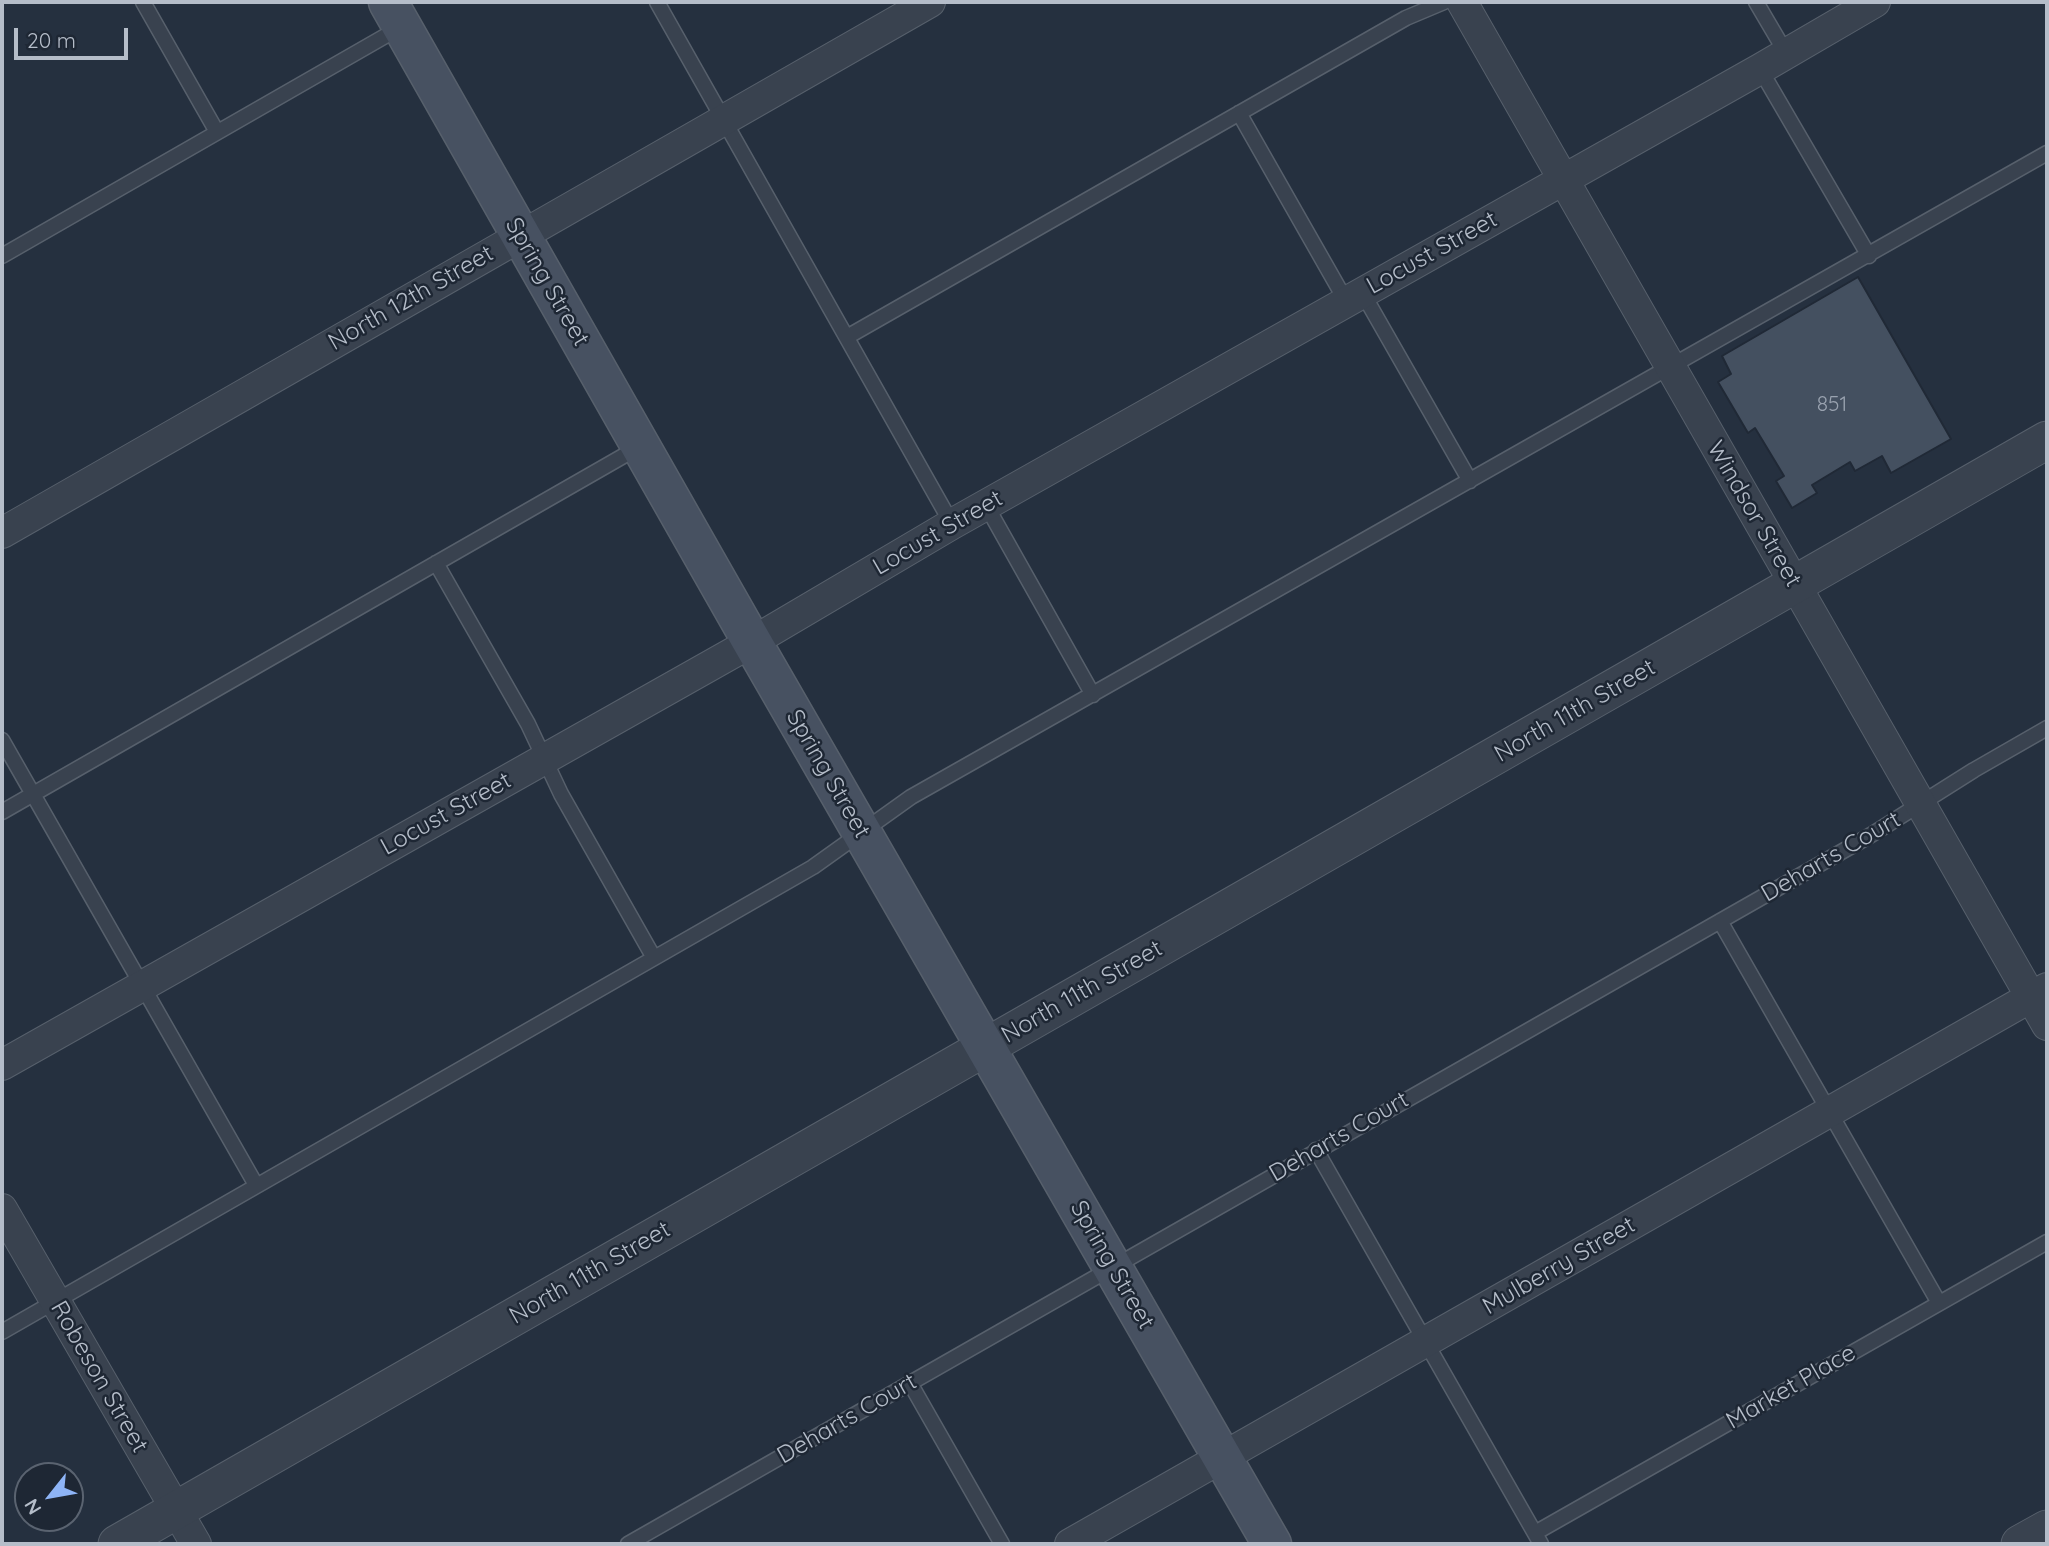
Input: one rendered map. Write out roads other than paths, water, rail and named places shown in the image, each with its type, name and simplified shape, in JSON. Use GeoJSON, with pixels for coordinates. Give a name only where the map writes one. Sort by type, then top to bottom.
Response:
{"type":"FeatureCollection","features":[{"type":"Feature","properties":{"kind":"main road","name":"Spring Street"},"geometry":{"type":"LineString","coordinates":[[395,14],[752,642],[1272,1544]]}},
{"type":"Feature","properties":{"kind":"street","name":"North 12th Street"},"geometry":{"type":"LineString","coordinates":[[2,533],[930,2]]}},
{"type":"Feature","properties":{"kind":"street","name":"Windsor Street"},"geometry":{"type":"LineString","coordinates":[[1462,2],[1921,804],[2040,993],[2047,1025]]}},
{"type":"Feature","properties":{"kind":"street","name":"Locust Street"},"geometry":{"type":"LineString","coordinates":[[2,1065],[752,642],[952,524],[1875,2]]}},
{"type":"Feature","properties":{"kind":"street","name":"North 11th Street"},"geometry":{"type":"LineString","coordinates":[[117,1544],[2047,440]]}},
{"type":"Feature","properties":{"kind":"street","name":"Mulberry Street"},"geometry":{"type":"LineString","coordinates":[[1070,1544],[2040,993]]}},
{"type":"Feature","properties":{"kind":"street","name":"Robeson Street"},"geometry":{"type":"LineString","coordinates":[[2,1209],[197,1544]]}},
{"type":"Feature","properties":{"kind":"street"},"geometry":{"type":"LineString","coordinates":[[2020,1544],[2047,1529]]}},
{"type":"Feature","properties":{"kind":"lane"},"geometry":{"type":"LineString","coordinates":[[143,2],[218,132]]}},
{"type":"Feature","properties":{"kind":"lane"},"geometry":{"type":"LineString","coordinates":[[657,2],[952,524]]}},
{"type":"Feature","properties":{"kind":"lane"},"geometry":{"type":"LineString","coordinates":[[847,337],[1406,18],[1444,2]]}},
{"type":"Feature","properties":{"kind":"lane"},"geometry":{"type":"LineString","coordinates":[[1756,2],[1786,53]]}},
{"type":"Feature","properties":{"kind":"lane"},"geometry":{"type":"LineString","coordinates":[[2,257],[218,132],[395,14]]}},
{"type":"Feature","properties":{"kind":"lane"},"geometry":{"type":"LineString","coordinates":[[1760,69],[1868,256]]}},
{"type":"Feature","properties":{"kind":"lane"},"geometry":{"type":"LineString","coordinates":[[1239,113],[1470,481]]}},
{"type":"Feature","properties":{"kind":"lane"},"geometry":{"type":"LineString","coordinates":[[2,1332],[813,867],[911,797],[2047,153]]}},
{"type":"Feature","properties":{"kind":"lane"},"geometry":{"type":"LineString","coordinates":[[2,812],[640,446]]}},
{"type":"Feature","properties":{"kind":"lane"},"geometry":{"type":"LineString","coordinates":[[986,505],[1093,695]]}},
{"type":"Feature","properties":{"kind":"lane"},"geometry":{"type":"LineString","coordinates":[[436,563],[528,724],[561,794],[654,958]]}},
{"type":"Feature","properties":{"kind":"lane","name":"Deharts Court"},"geometry":{"type":"LineString","coordinates":[[628,1544],[1871,835],[2047,728]]}},
{"type":"Feature","properties":{"kind":"lane"},"geometry":{"type":"LineString","coordinates":[[2,740],[256,1185]]}},
{"type":"Feature","properties":{"kind":"lane"},"geometry":{"type":"LineString","coordinates":[[1720,921],[1939,1303]]}},
{"type":"Feature","properties":{"kind":"lane"},"geometry":{"type":"LineString","coordinates":[[1316,1150],[1538,1539]]}},
{"type":"Feature","properties":{"kind":"lane","name":"Market Place"},"geometry":{"type":"LineString","coordinates":[[1538,1539],[2047,1242]]}},
{"type":"Feature","properties":{"kind":"lane"},"geometry":{"type":"LineString","coordinates":[[910,1383],[1002,1544]]}}]}
